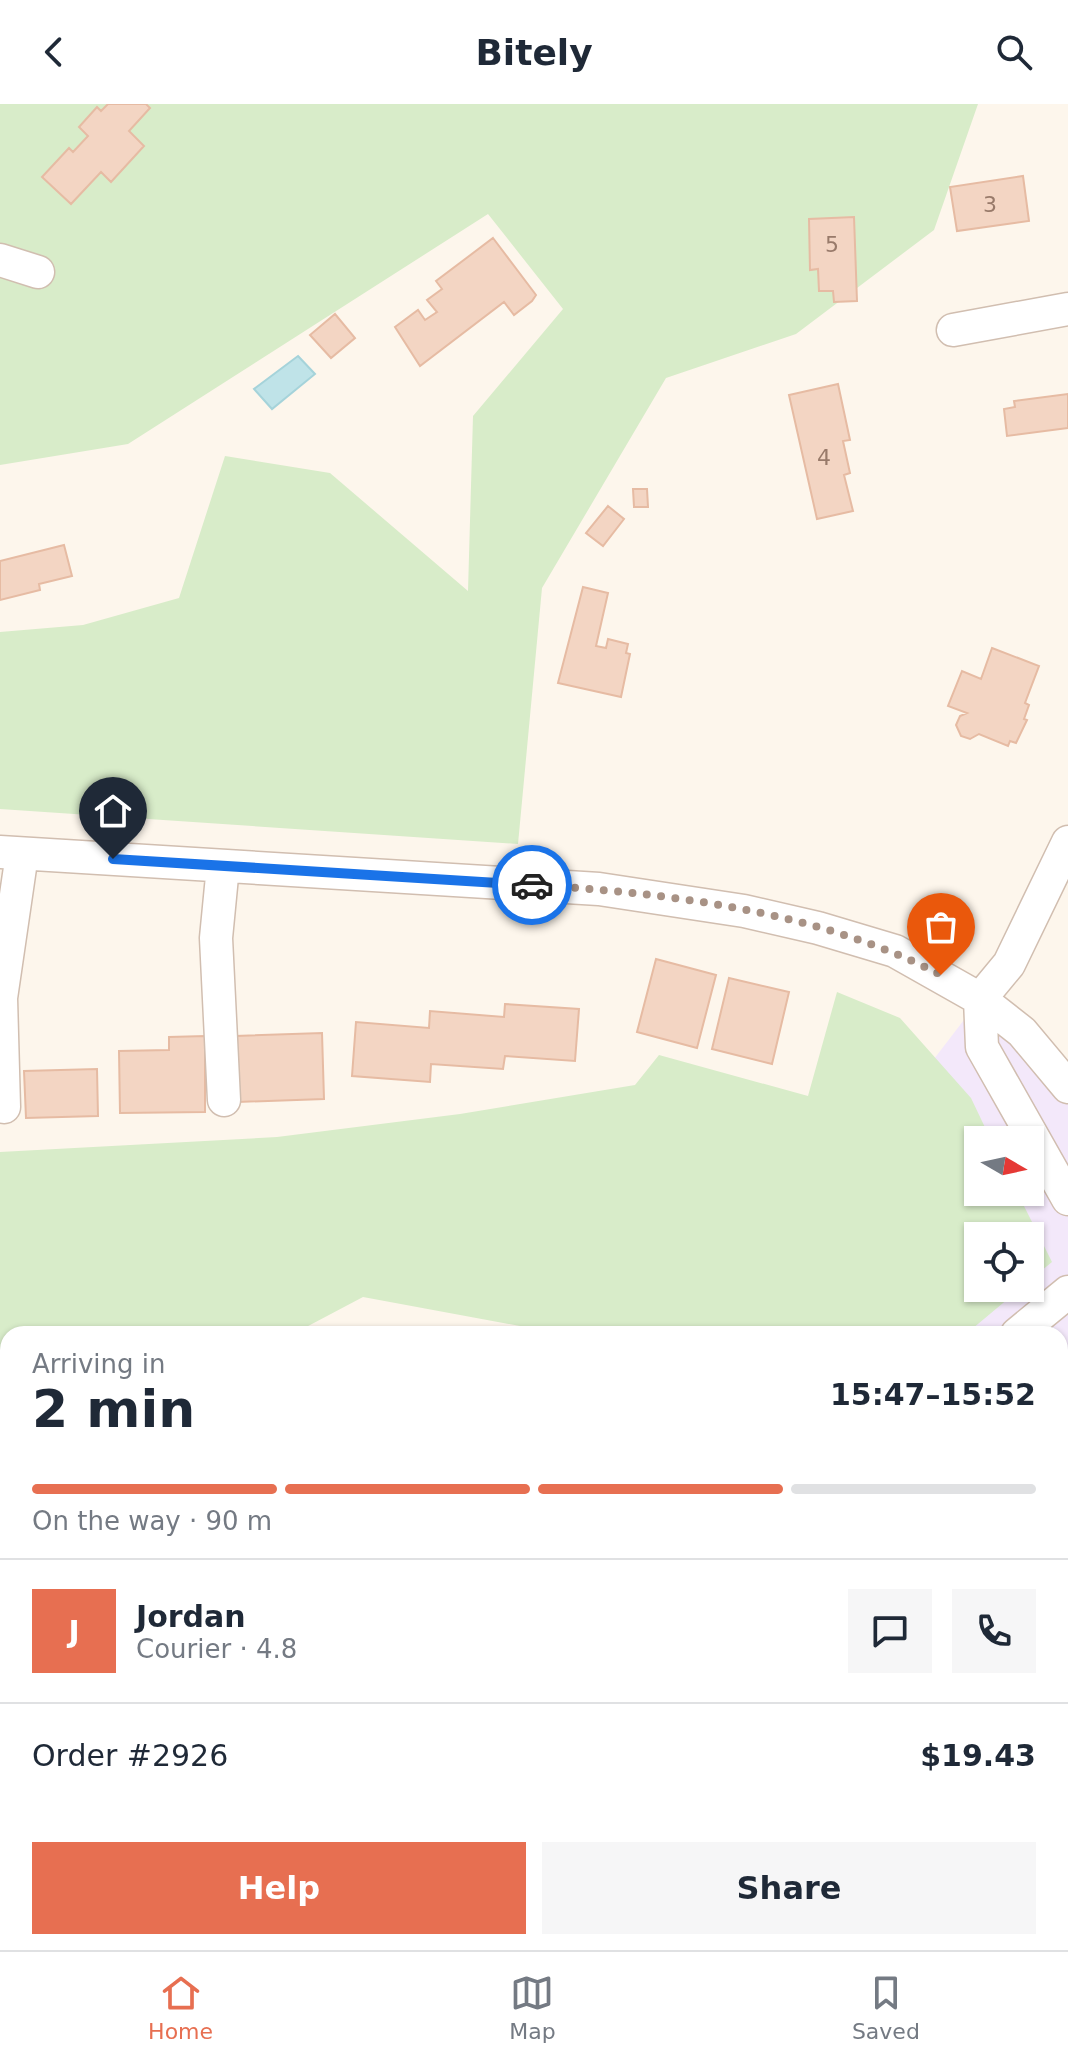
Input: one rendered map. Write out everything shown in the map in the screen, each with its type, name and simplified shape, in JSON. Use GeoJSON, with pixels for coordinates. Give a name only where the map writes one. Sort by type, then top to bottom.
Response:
{"type":"FeatureCollection","features":[{"type":"Feature","properties":{"kind":"street"},"geometry":{"type":"LineString","coordinates":[[0,260],[38,272]]}},
{"type":"Feature","properties":{"kind":"street"},"geometry":{"type":"LineString","coordinates":[[953,330],[1068,309]]}},
{"type":"Feature","properties":{"kind":"street"},"geometry":{"type":"LineString","coordinates":[[1068,842],[1009,964],[980,999],[982,1047],[1068,1199]]}},
{"type":"Feature","properties":{"kind":"street"},"geometry":{"type":"LineString","coordinates":[[4,1107],[1,998],[11,853],[599,889],[744,911],[851,936],[895,951],[980,999],[1022,1032],[1068,1087]]}},
{"type":"Feature","properties":{"kind":"street"},"geometry":{"type":"LineString","coordinates":[[223,866],[216,938],[224,1100]]}},
{"type":"Feature","properties":{"kind":"street"},"geometry":{"type":"LineString","coordinates":[[1027,1326],[1068,1292]]}},
{"type":"Feature","properties":{"kind":"shaded area"},"geometry":{"type":"Polygon","coordinates":[[[980,999],[1068,1087],[1068,1326],[729,1326],[980,999]]]}},
{"type":"Feature","properties":{"kind":"green space"},"geometry":{"type":"Polygon","coordinates":[[[0,104],[978,104],[934,230],[796,334],[666,378],[542,588],[518,844],[0,809],[0,632],[83,625],[179,598],[225,456],[330,473],[468,591],[473,416],[563,309],[488,214],[128,444],[0,465],[0,104]]]}},
{"type":"Feature","properties":{"kind":"green space"},"geometry":{"type":"Polygon","coordinates":[[[837,992],[900,1018],[971,1098],[984,1126],[964,1126],[964,1206],[1024,1206],[1032,1222],[964,1222],[964,1302],[1004,1302],[976,1326],[520,1326],[363,1297],[308,1326],[0,1326],[0,1152],[277,1137],[460,1114],[635,1085],[659,1055],[808,1096],[837,992]]]}},
{"type":"Feature","properties":{"kind":"green space"},"geometry":{"type":"Polygon","coordinates":[[[1044,1246],[1052,1262],[1044,1269],[1044,1246]]]}},
{"type":"Feature","properties":{"kind":"water"},"geometry":{"type":"Polygon","coordinates":[[[298,356],[315,374],[272,409],[254,389],[298,356]]]}},
{"type":"Feature","properties":{"kind":"building"},"geometry":{"type":"Polygon","coordinates":[[[108,104],[146,104],[150,108],[129,131],[144,146],[111,182],[101,172],[71,204],[42,177],[69,148],[73,152],[88,136],[79,127],[97,107],[101,111],[108,104]]]}},
{"type":"Feature","properties":{"kind":"building"},"geometry":{"type":"Polygon","coordinates":[[[1023,176],[1029,221],[957,231],[950,187],[1023,176]]]}},
{"type":"Feature","properties":{"kind":"building"},"geometry":{"type":"Polygon","coordinates":[[[854,217],[857,301],[834,302],[833,291],[819,291],[818,269],[810,270],[809,219],[854,217]]]}},
{"type":"Feature","properties":{"kind":"building"},"geometry":{"type":"Polygon","coordinates":[[[493,238],[536,295],[514,315],[504,302],[420,366],[395,327],[418,310],[425,320],[437,312],[427,300],[442,289],[436,281],[493,238]]]}},
{"type":"Feature","properties":{"kind":"building"},"geometry":{"type":"Polygon","coordinates":[[[335,314],[355,338],[331,358],[310,335],[335,314]]]}},
{"type":"Feature","properties":{"kind":"building"},"geometry":{"type":"Polygon","coordinates":[[[838,384],[850,440],[843,441],[850,473],[844,475],[853,511],[817,519],[789,395],[838,384]]]}},
{"type":"Feature","properties":{"kind":"building"},"geometry":{"type":"Polygon","coordinates":[[[1068,394],[1068,428],[1007,436],[1004,409],[1015,407],[1014,401],[1068,394]]]}},
{"type":"Feature","properties":{"kind":"building"},"geometry":{"type":"Polygon","coordinates":[[[633,489],[647,489],[648,507],[634,507],[633,489]]]}},
{"type":"Feature","properties":{"kind":"building"},"geometry":{"type":"Polygon","coordinates":[[[608,506],[624,519],[603,546],[586,533],[608,506]]]}},
{"type":"Feature","properties":{"kind":"building"},"geometry":{"type":"Polygon","coordinates":[[[64,545],[72,576],[39,584],[40,590],[0,600],[0,561],[64,545]]]}},
{"type":"Feature","properties":{"kind":"building"},"geometry":{"type":"Polygon","coordinates":[[[583,587],[608,593],[596,646],[606,648],[608,639],[628,644],[626,653],[630,654],[621,697],[558,683],[583,587]]]}},
{"type":"Feature","properties":{"kind":"building"},"geometry":{"type":"Polygon","coordinates":[[[992,648],[1039,666],[1025,703],[1029,705],[1024,719],[1027,720],[1016,743],[1010,741],[1008,746],[979,734],[970,739],[961,736],[956,725],[960,716],[967,713],[948,706],[962,671],[981,679],[992,648]]]}},
{"type":"Feature","properties":{"kind":"building"},"geometry":{"type":"Polygon","coordinates":[[[656,959],[716,975],[697,1048],[637,1032],[656,959]]]}},
{"type":"Feature","properties":{"kind":"building"},"geometry":{"type":"Polygon","coordinates":[[[729,978],[789,992],[772,1064],[712,1049],[729,978]]]}},
{"type":"Feature","properties":{"kind":"building"},"geometry":{"type":"Polygon","coordinates":[[[505,1004],[579,1009],[575,1061],[505,1056],[503,1069],[431,1064],[430,1082],[352,1076],[356,1022],[429,1028],[430,1011],[504,1017],[505,1004]]]}},
{"type":"Feature","properties":{"kind":"building"},"geometry":{"type":"Polygon","coordinates":[[[322,1033],[324,1099],[238,1102],[236,1036],[322,1033]]]}},
{"type":"Feature","properties":{"kind":"building"},"geometry":{"type":"Polygon","coordinates":[[[205,1036],[205,1112],[120,1113],[119,1051],[169,1050],[169,1037],[205,1036]]]}},
{"type":"Feature","properties":{"kind":"building"},"geometry":{"type":"Polygon","coordinates":[[[97,1069],[98,1116],[26,1118],[24,1071],[97,1069]]]}},
{"type":"Feature","properties":{"kind":"way so far"},"geometry":{"type":"LineString","coordinates":[[532,885],[599,889],[744,911],[851,936],[895,951],[941,975]]}},
{"type":"Feature","properties":{"kind":"route"},"geometry":{"type":"LineString","coordinates":[[113,859],[532,885]]}}]}
